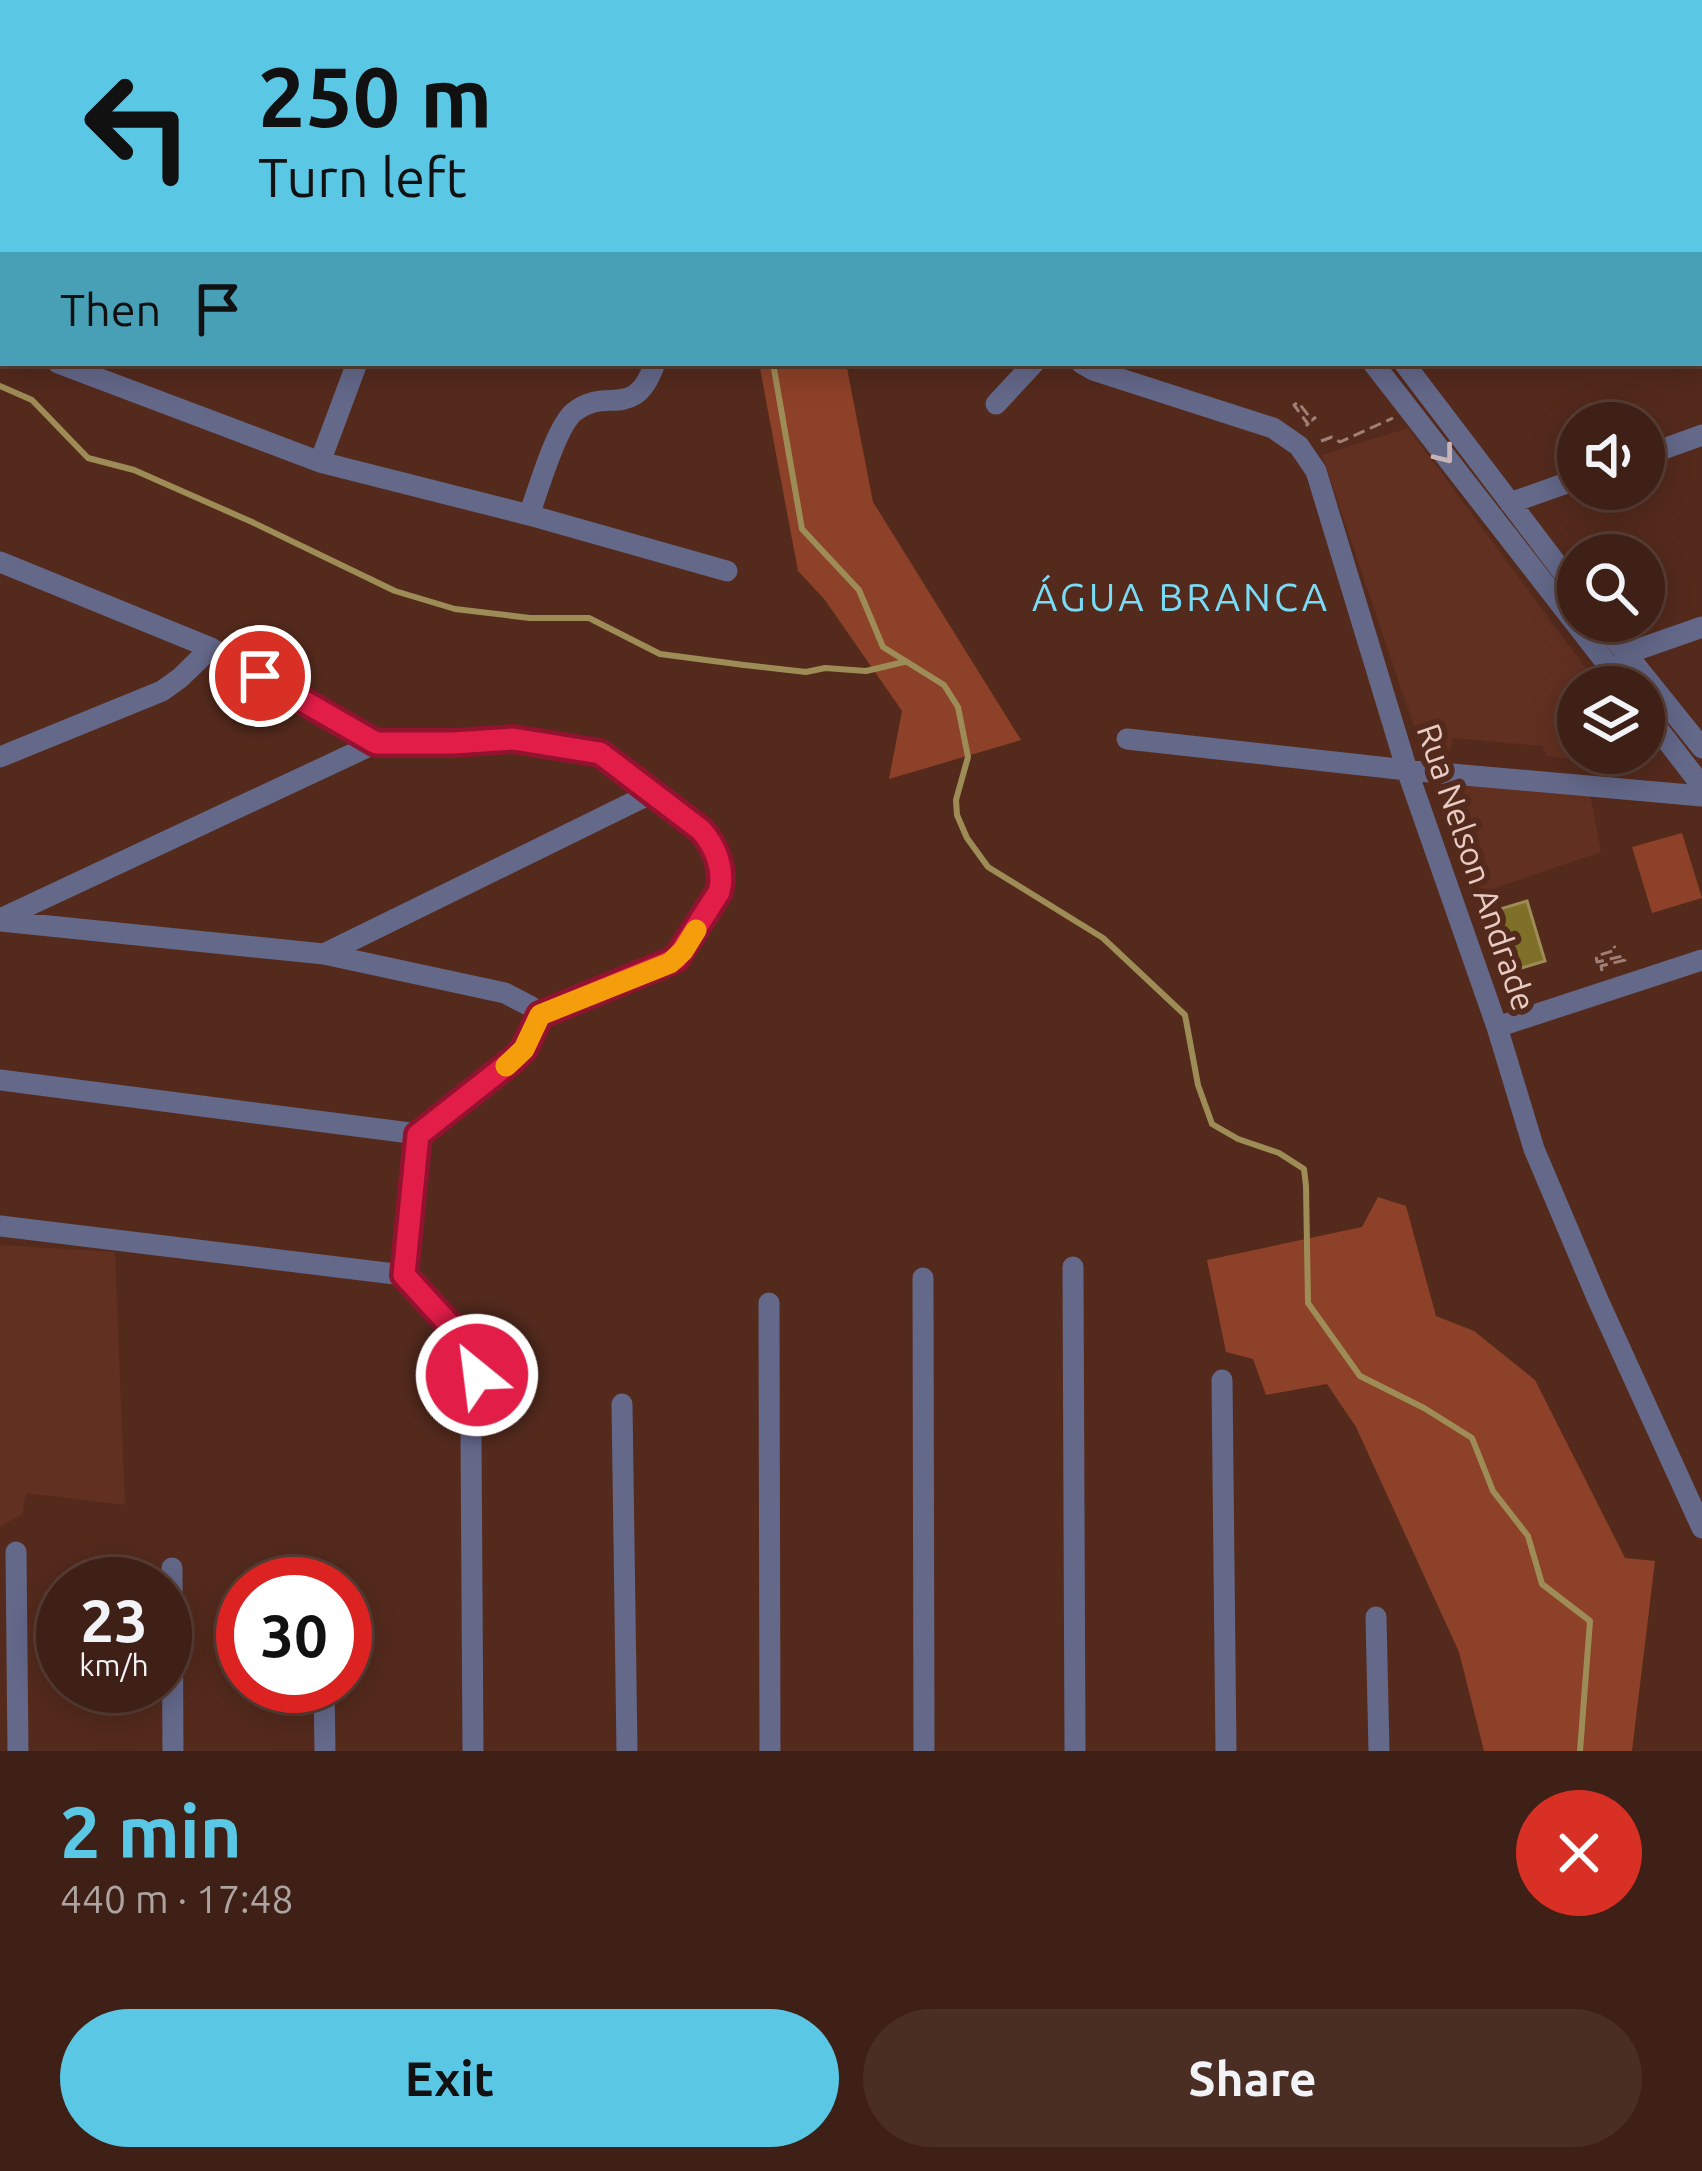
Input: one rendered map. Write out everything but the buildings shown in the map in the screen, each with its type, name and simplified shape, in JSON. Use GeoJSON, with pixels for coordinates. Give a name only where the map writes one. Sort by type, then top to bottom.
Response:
{"type":"FeatureCollection","features":[{"type":"Feature","properties":{"kind":"street"},"geometry":{"type":"LineString","coordinates":[[66,366],[320,462],[727,571]]}},
{"type":"Feature","properties":{"kind":"street"},"geometry":{"type":"LineString","coordinates":[[320,462],[356,366]]}},
{"type":"Feature","properties":{"kind":"street"},"geometry":{"type":"LineString","coordinates":[[529,515],[563,424],[586,405],[639,394],[654,366]]}},
{"type":"Feature","properties":{"kind":"street"},"geometry":{"type":"LineString","coordinates":[[996,404],[1031,366]]}},
{"type":"Feature","properties":{"kind":"street"},"geometry":{"type":"LineString","coordinates":[[1086,366],[1273,428],[1297,444]]}},
{"type":"Feature","properties":{"kind":"street"},"geometry":{"type":"LineString","coordinates":[[1375,366],[1609,666]]}},
{"type":"Feature","properties":{"kind":"street"},"geometry":{"type":"LineString","coordinates":[[1406,366],[1557,564]]}},
{"type":"Feature","properties":{"kind":"street"},"geometry":{"type":"LineString","coordinates":[[1665,448],[1702,435]]}},
{"type":"Feature","properties":{"kind":"street","name":"Rua Nelson Andrade"},"geometry":{"type":"LineString","coordinates":[[1297,444],[1322,486],[1407,770],[1497,1027],[1534,1149],[1699,1514]]}},
{"type":"Feature","properties":{"kind":"street"},"geometry":{"type":"LineString","coordinates":[[1510,502],[1557,486]]}},
{"type":"Feature","properties":{"kind":"street"},"geometry":{"type":"LineString","coordinates":[[2,570],[211,648],[376,743]]}},
{"type":"Feature","properties":{"kind":"street"},"geometry":{"type":"LineString","coordinates":[[1625,654],[1702,628]]}},
{"type":"Feature","properties":{"kind":"street"},"geometry":{"type":"LineString","coordinates":[[1616,642],[1702,748]]}},
{"type":"Feature","properties":{"kind":"street"},"geometry":{"type":"LineString","coordinates":[[0,757],[162,691],[211,648]]}},
{"type":"Feature","properties":{"kind":"street"},"geometry":{"type":"LineString","coordinates":[[1665,738],[1702,786]]}},
{"type":"Feature","properties":{"kind":"street"},"geometry":{"type":"LineString","coordinates":[[0,920],[376,743],[513,739],[590,749],[694,824],[708,838],[721,871],[719,892],[676,959],[540,1015],[524,1049],[513,1060],[418,1135],[0,1080]]}},
{"type":"Feature","properties":{"kind":"street"},"geometry":{"type":"LineString","coordinates":[[1127,739],[1702,796]]}},
{"type":"Feature","properties":{"kind":"street"},"geometry":{"type":"LineString","coordinates":[[324,954],[652,793]]}},
{"type":"Feature","properties":{"kind":"street"},"geometry":{"type":"LineString","coordinates":[[0,920],[324,954],[506,993],[540,1015]]}},
{"type":"Feature","properties":{"kind":"street"},"geometry":{"type":"LineString","coordinates":[[1497,1027],[1702,960]]}},
{"type":"Feature","properties":{"kind":"street"},"geometry":{"type":"LineString","coordinates":[[404,1275],[418,1135]]}},
{"type":"Feature","properties":{"kind":"street"},"geometry":{"type":"LineString","coordinates":[[0,1226],[404,1275],[465,1337],[477,1375],[471,1436],[473,1751]]}},
{"type":"Feature","properties":{"kind":"street"},"geometry":{"type":"LineString","coordinates":[[1073,1267],[1075,1751]]}},
{"type":"Feature","properties":{"kind":"street"},"geometry":{"type":"LineString","coordinates":[[923,1278],[924,1751]]}},
{"type":"Feature","properties":{"kind":"street"},"geometry":{"type":"LineString","coordinates":[[770,1304],[770,1751]]}},
{"type":"Feature","properties":{"kind":"street"},"geometry":{"type":"LineString","coordinates":[[1222,1380],[1226,1751]]}},
{"type":"Feature","properties":{"kind":"street"},"geometry":{"type":"LineString","coordinates":[[622,1404],[627,1751]]}},
{"type":"Feature","properties":{"kind":"street"},"geometry":{"type":"LineString","coordinates":[[16,1552],[18,1751]]}},
{"type":"Feature","properties":{"kind":"street"},"geometry":{"type":"LineString","coordinates":[[1376,1617],[1379,1751]]}},
{"type":"Feature","properties":{"kind":"street"},"geometry":{"type":"LineString","coordinates":[[173,1713],[173,1751]]}},
{"type":"Feature","properties":{"kind":"street"},"geometry":{"type":"LineString","coordinates":[[324,1713],[325,1751]]}},
{"type":"Feature","properties":{"kind":"path"},"geometry":{"type":"LineString","coordinates":[[1297,444],[1308,424],[1294,405],[1298,402],[1312,420],[1316,417]]}},
{"type":"Feature","properties":{"kind":"path"},"geometry":{"type":"LineString","coordinates":[[1297,444],[1332,437],[1340,442],[1351,439],[1410,410]]}},
{"type":"Feature","properties":{"kind":"path"},"geometry":{"type":"LineString","coordinates":[[1614,946],[1616,950],[1596,956],[1597,962],[1623,956],[1624,960],[1601,966],[1603,972],[1626,965],[1634,982]]}},
{"type":"Feature","properties":{"kind":"shaded area"},"geometry":{"type":"Polygon","coordinates":[[[760,366],[847,366],[873,502],[1021,740],[889,779],[902,711],[825,600],[798,571],[760,366]]]}},
{"type":"Feature","properties":{"kind":"shaded area"},"geometry":{"type":"Polygon","coordinates":[[[1408,428],[1557,629],[1557,642],[1567,642],[1584,666],[1557,666],[1557,757],[1547,756],[1542,746],[1453,738],[1451,749],[1431,748],[1418,738],[1322,455],[1408,428]]]}},
{"type":"Feature","properties":{"kind":"shaded area"},"geometry":{"type":"Polygon","coordinates":[[[1467,783],[1590,794],[1601,852],[1471,896],[1442,793],[1467,783]]]}},
{"type":"Feature","properties":{"kind":"shaded area"},"geometry":{"type":"Polygon","coordinates":[[[1682,833],[1702,898],[1652,913],[1632,847],[1682,833]]]}},
{"type":"Feature","properties":{"kind":"shaded area"},"geometry":{"type":"Polygon","coordinates":[[[1527,901],[1545,961],[1515,970],[1497,910],[1527,901]]]}},
{"type":"Feature","properties":{"kind":"shaded area"},"geometry":{"type":"Polygon","coordinates":[[[1378,1197],[1406,1206],[1436,1316],[1474,1331],[1535,1380],[1625,1558],[1655,1561],[1632,1751],[1484,1751],[1459,1652],[1356,1427],[1327,1384],[1266,1395],[1253,1359],[1226,1352],[1207,1260],[1362,1227],[1378,1197]]]}},
{"type":"Feature","properties":{"kind":"shaded area"},"geometry":{"type":"Polygon","coordinates":[[[0,1245],[115,1252],[125,1505],[26,1493],[22,1514],[0,1527],[0,1245]]]}},
{"type":"Feature","properties":{"kind":"waterway"},"geometry":{"type":"LineString","coordinates":[[774,366],[802,529],[859,590],[883,647],[944,685],[958,707],[968,757],[956,800],[957,815],[967,838],[988,867],[1103,938],[1185,1015],[1198,1085],[1212,1124],[1304,1169],[1308,1303],[1360,1376],[1472,1438],[1493,1491],[1528,1536],[1542,1584],[1590,1621],[1580,1751]]}},
{"type":"Feature","properties":{"kind":"waterway"},"geometry":{"type":"LineString","coordinates":[[0,386],[32,400],[88,458],[134,470],[395,591],[455,609],[530,618],[589,618],[660,654],[806,672],[825,668],[866,671],[904,662]]}},
{"type":"Feature","properties":{"kind":"slow traffic"},"geometry":{"type":"LineString","coordinates":[[506,1066],[524,1049],[540,1015],[670,963],[696,930]]}},
{"type":"Feature","properties":{"kind":"district","name":"ÁGUA BRANCA"},"geometry":{"type":"Point","coordinates":[1181,596]}},
{"type":"Feature","properties":{"kind":"route"},"geometry":{"type":"LineString","coordinates":[[260,676],[376,743],[513,739],[600,753],[701,830],[719,862],[719,892],[676,959],[540,1015],[524,1049],[513,1060],[418,1135],[404,1275],[465,1337],[477,1375]]}}]}
